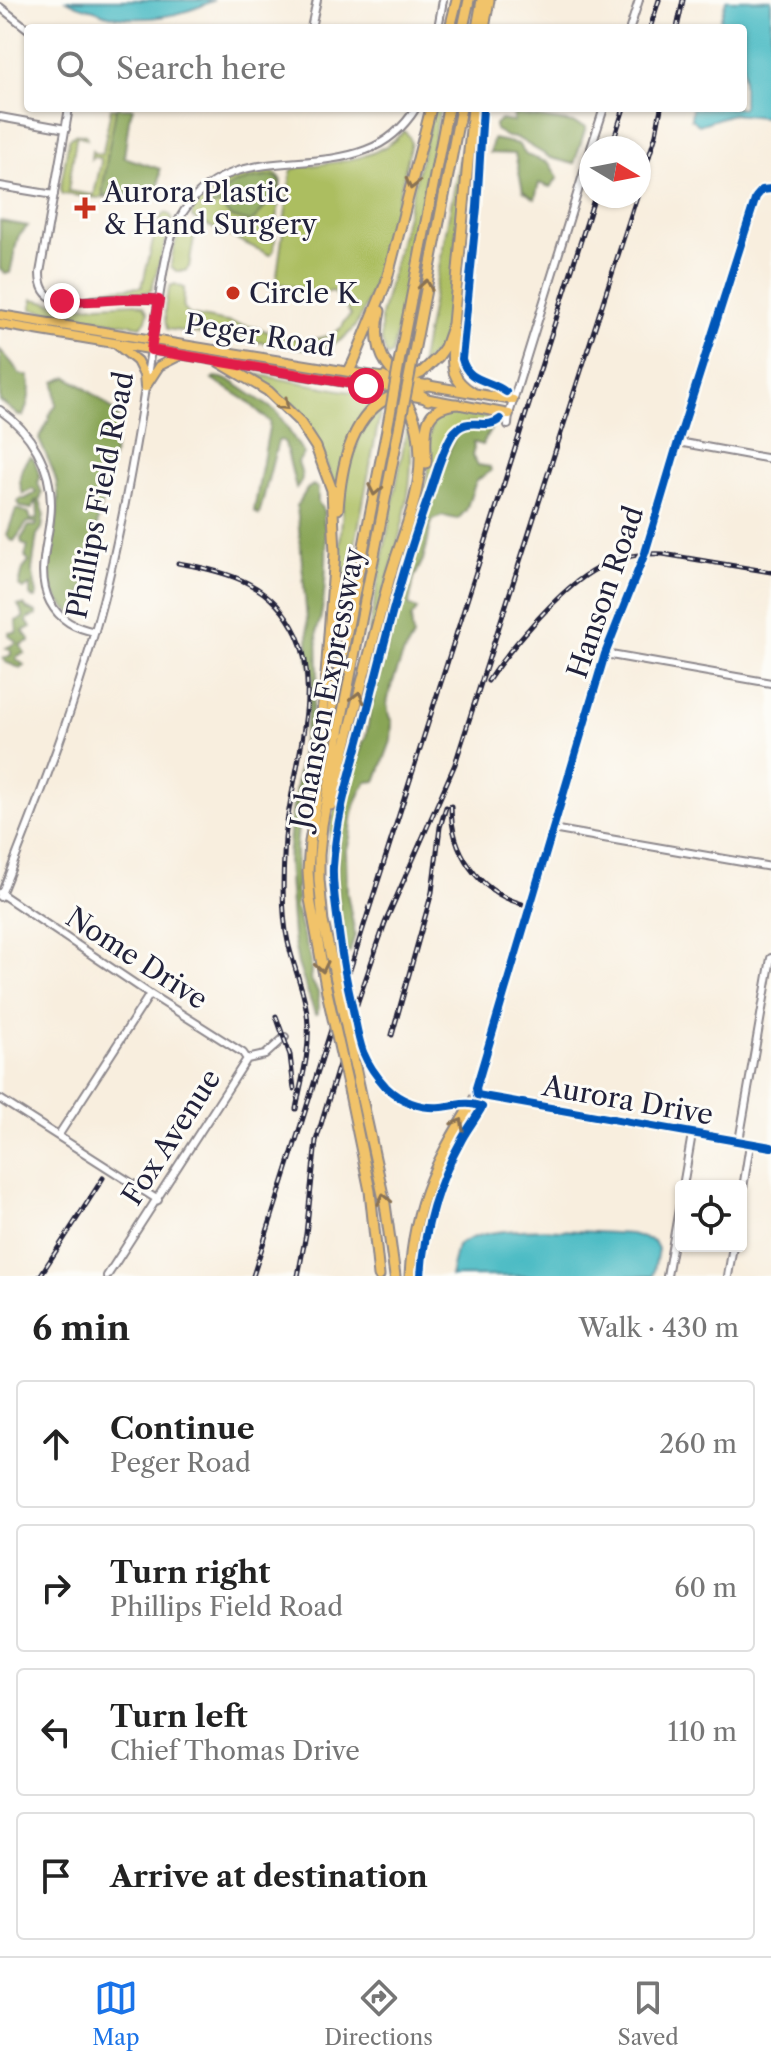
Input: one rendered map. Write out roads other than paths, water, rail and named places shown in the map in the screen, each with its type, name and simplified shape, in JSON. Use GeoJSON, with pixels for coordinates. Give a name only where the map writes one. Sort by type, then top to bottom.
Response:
{"type":"FeatureCollection","features":[{"type":"Feature","properties":{"kind":"highway"},"geometry":{"type":"LineString","coordinates":[[451,24],[457,0]]}},
{"type":"Feature","properties":{"kind":"highway"},"geometry":{"type":"LineString","coordinates":[[464,24],[469,0]]}},
{"type":"Feature","properties":{"kind":"highway"},"geometry":{"type":"LineString","coordinates":[[478,24],[482,0]]}},
{"type":"Feature","properties":{"kind":"highway"},"geometry":{"type":"LineString","coordinates":[[485,24],[489,0]]}},
{"type":"Feature","properties":{"kind":"highway"},"geometry":{"type":"LineString","coordinates":[[428,400],[387,367],[379,351],[376,330],[430,112]]}},
{"type":"Feature","properties":{"kind":"highway","name":"Johansen Expressway"},"geometry":{"type":"LineString","coordinates":[[379,1276],[370,1191],[327,992],[308,871],[312,825],[333,702],[447,112]]}},
{"type":"Feature","properties":{"kind":"highway","name":"Johansen Expressway"},"geometry":{"type":"LineString","coordinates":[[395,1276],[383,1193],[323,922],[319,855],[326,801],[460,112]]}},
{"type":"Feature","properties":{"kind":"highway"},"geometry":{"type":"LineString","coordinates":[[472,392],[458,382],[452,364],[473,112]]}},
{"type":"Feature","properties":{"kind":"highway"},"geometry":{"type":"LineString","coordinates":[[349,371],[383,292]]}},
{"type":"Feature","properties":{"kind":"highway"},"geometry":{"type":"LineString","coordinates":[[366,386],[393,386],[421,373],[438,357],[453,324]]}},
{"type":"Feature","properties":{"kind":"highway"},"geometry":{"type":"LineString","coordinates":[[219,362],[255,382],[280,401],[299,421],[316,447],[332,490],[335,553]]}},
{"type":"Feature","properties":{"kind":"highway"},"geometry":{"type":"LineString","coordinates":[[319,855],[390,577],[416,492],[420,458],[413,413],[401,393],[383,377]]}},
{"type":"Feature","properties":{"kind":"highway"},"geometry":{"type":"LineString","coordinates":[[312,825],[312,786],[325,689],[340,490],[348,451],[364,417],[371,411],[389,397],[428,385]]}},
{"type":"Feature","properties":{"kind":"highway"},"geometry":{"type":"LineString","coordinates":[[416,492],[425,472],[425,428],[429,418],[447,405],[457,404]]}},
{"type":"Feature","properties":{"kind":"highway"},"geometry":{"type":"LineString","coordinates":[[410,1276],[415,1230],[427,1188],[446,1145],[477,1095]]}},
{"type":"Feature","properties":{"kind":"main road","name":"Peger Road"},"geometry":{"type":"LineString","coordinates":[[0,315],[151,345],[349,371],[513,400]]}},
{"type":"Feature","properties":{"kind":"main road","name":"Peger Road"},"geometry":{"type":"LineString","coordinates":[[0,324],[115,344],[151,345],[181,355],[509,414]]}},
{"type":"Feature","properties":{"kind":"main road"},"geometry":{"type":"LineString","coordinates":[[115,344],[137,361],[144,375],[145,387]]}},
{"type":"Feature","properties":{"kind":"main road"},"geometry":{"type":"LineString","coordinates":[[145,387],[159,366],[181,355]]}},
{"type":"Feature","properties":{"kind":"street"},"geometry":{"type":"LineString","coordinates":[[312,24],[317,0]]}},
{"type":"Feature","properties":{"kind":"street"},"geometry":{"type":"LineString","coordinates":[[439,24],[443,0]]}},
{"type":"Feature","properties":{"kind":"street"},"geometry":{"type":"LineString","coordinates":[[631,24],[639,0]]}},
{"type":"Feature","properties":{"kind":"street"},"geometry":{"type":"LineString","coordinates":[[0,7],[24,26]]}},
{"type":"Feature","properties":{"kind":"street"},"geometry":{"type":"LineString","coordinates":[[68,112],[40,273],[45,293],[66,301],[159,300]]}},
{"type":"Feature","properties":{"kind":"street","name":"Phillips Field Road"},"geometry":{"type":"LineString","coordinates":[[0,895],[64,732],[95,632],[118,540],[159,300],[177,223],[187,207],[207,187],[224,176],[246,168],[331,158],[367,150],[394,133],[412,112]]}},
{"type":"Feature","properties":{"kind":"street"},"geometry":{"type":"LineString","coordinates":[[595,136],[603,112]]}},
{"type":"Feature","properties":{"kind":"street"},"geometry":{"type":"LineString","coordinates":[[0,117],[66,129]]}},
{"type":"Feature","properties":{"kind":"street"},"geometry":{"type":"LineString","coordinates":[[0,186],[54,195]]}},
{"type":"Feature","properties":{"kind":"street"},"geometry":{"type":"LineString","coordinates":[[508,425],[579,187]]}},
{"type":"Feature","properties":{"kind":"street","name":"Hanson Road"},"geometry":{"type":"LineString","coordinates":[[477,1095],[476,1082],[605,654],[645,553],[756,197],[762,190],[771,189]]}},
{"type":"Feature","properties":{"kind":"street"},"geometry":{"type":"LineString","coordinates":[[0,410],[28,436],[43,461],[48,477],[51,513],[42,569],[46,593],[63,619],[95,632]]}},
{"type":"Feature","properties":{"kind":"street"},"geometry":{"type":"LineString","coordinates":[[678,442],[771,459]]}},
{"type":"Feature","properties":{"kind":"street"},"geometry":{"type":"LineString","coordinates":[[605,654],[771,683]]}},
{"type":"Feature","properties":{"kind":"street"},"geometry":{"type":"LineString","coordinates":[[552,829],[771,867]]}},
{"type":"Feature","properties":{"kind":"street","name":"Nome Drive"},"geometry":{"type":"LineString","coordinates":[[0,895],[243,1053],[247,1059]]}},
{"type":"Feature","properties":{"kind":"street"},"geometry":{"type":"LineString","coordinates":[[739,1141],[771,958]]}},
{"type":"Feature","properties":{"kind":"street"},"geometry":{"type":"LineString","coordinates":[[58,1136],[150,994]]}},
{"type":"Feature","properties":{"kind":"street","name":"Fox Avenue"},"geometry":{"type":"LineString","coordinates":[[107,1276],[247,1059],[265,1055],[285,1037]]}},
{"type":"Feature","properties":{"kind":"street","name":"Aurora Drive"},"geometry":{"type":"LineString","coordinates":[[477,1095],[771,1147]]}},
{"type":"Feature","properties":{"kind":"street"},"geometry":{"type":"LineString","coordinates":[[0,1099],[158,1200]]}},
{"type":"Feature","properties":{"kind":"street"},"geometry":{"type":"LineString","coordinates":[[684,1180],[692,1134]]}},
{"type":"Feature","properties":{"kind":"street"},"geometry":{"type":"LineString","coordinates":[[744,1180],[750,1144]]}},
{"type":"Feature","properties":{"kind":"street"},"geometry":{"type":"LineString","coordinates":[[667,1276],[675,1231]]}},
{"type":"Feature","properties":{"kind":"street"},"geometry":{"type":"LineString","coordinates":[[728,1276],[732,1252]]}},
{"type":"Feature","properties":{"kind":"water"},"geometry":{"type":"Polygon","coordinates":[[[67,0],[214,0],[176,14],[135,18],[106,14],[67,0]]]}},
{"type":"Feature","properties":{"kind":"water"},"geometry":{"type":"Polygon","coordinates":[[[726,0],[771,0],[771,118],[732,114],[699,125],[691,119],[692,112],[747,112],[747,24],[719,24],[726,0]]]}},
{"type":"Feature","properties":{"kind":"water"},"geometry":{"type":"Polygon","coordinates":[[[543,1229],[631,1234],[654,1241],[658,1249],[653,1276],[450,1276],[457,1246],[466,1240],[498,1232],[543,1229]]]}},
{"type":"Feature","properties":{"kind":"railway"},"geometry":{"type":"LineString","coordinates":[[651,24],[659,0]]}},
{"type":"Feature","properties":{"kind":"railway"},"geometry":{"type":"LineString","coordinates":[[678,24],[683,0]]}},
{"type":"Feature","properties":{"kind":"railway"},"geometry":{"type":"LineString","coordinates":[[615,136],[623,112]]}},
{"type":"Feature","properties":{"kind":"railway"},"geometry":{"type":"LineString","coordinates":[[651,150],[660,112]]}},
{"type":"Feature","properties":{"kind":"railway"},"geometry":{"type":"LineString","coordinates":[[253,1276],[591,208]]}},
{"type":"Feature","properties":{"kind":"railway"},"geometry":{"type":"LineString","coordinates":[[298,1276],[316,1141],[358,1001],[385,923],[455,764],[633,208]]}},
{"type":"Feature","properties":{"kind":"railway"},"geometry":{"type":"LineString","coordinates":[[488,681],[510,650],[562,594],[607,564],[642,554],[663,554],[771,572]]}},
{"type":"Feature","properties":{"kind":"railway"},"geometry":{"type":"LineString","coordinates":[[178,563],[232,576],[263,592],[287,618],[297,635],[304,658],[306,708],[288,815],[283,877],[286,930],[308,1025],[306,1057],[296,1109]]}},
{"type":"Feature","properties":{"kind":"railway"},"geometry":{"type":"LineString","coordinates":[[451,806],[456,838],[470,867],[492,890],[522,904]]}},
{"type":"Feature","properties":{"kind":"railway"},"geometry":{"type":"LineString","coordinates":[[392,1035],[432,892],[440,827],[446,807]]}},
{"type":"Feature","properties":{"kind":"railway"},"geometry":{"type":"LineString","coordinates":[[276,1016],[290,1055],[294,1089]]}},
{"type":"Feature","properties":{"kind":"railway"},"geometry":{"type":"LineString","coordinates":[[40,1276],[103,1178]]}},
{"type":"Feature","properties":{"kind":"place","name":"Aurora Plastic & Hand Surgery"},"geometry":{"type":"Point","coordinates":[85,208]}},
{"type":"Feature","properties":{"kind":"place","name":"Circle K"},"geometry":{"type":"Point","coordinates":[233,293]}}]}
